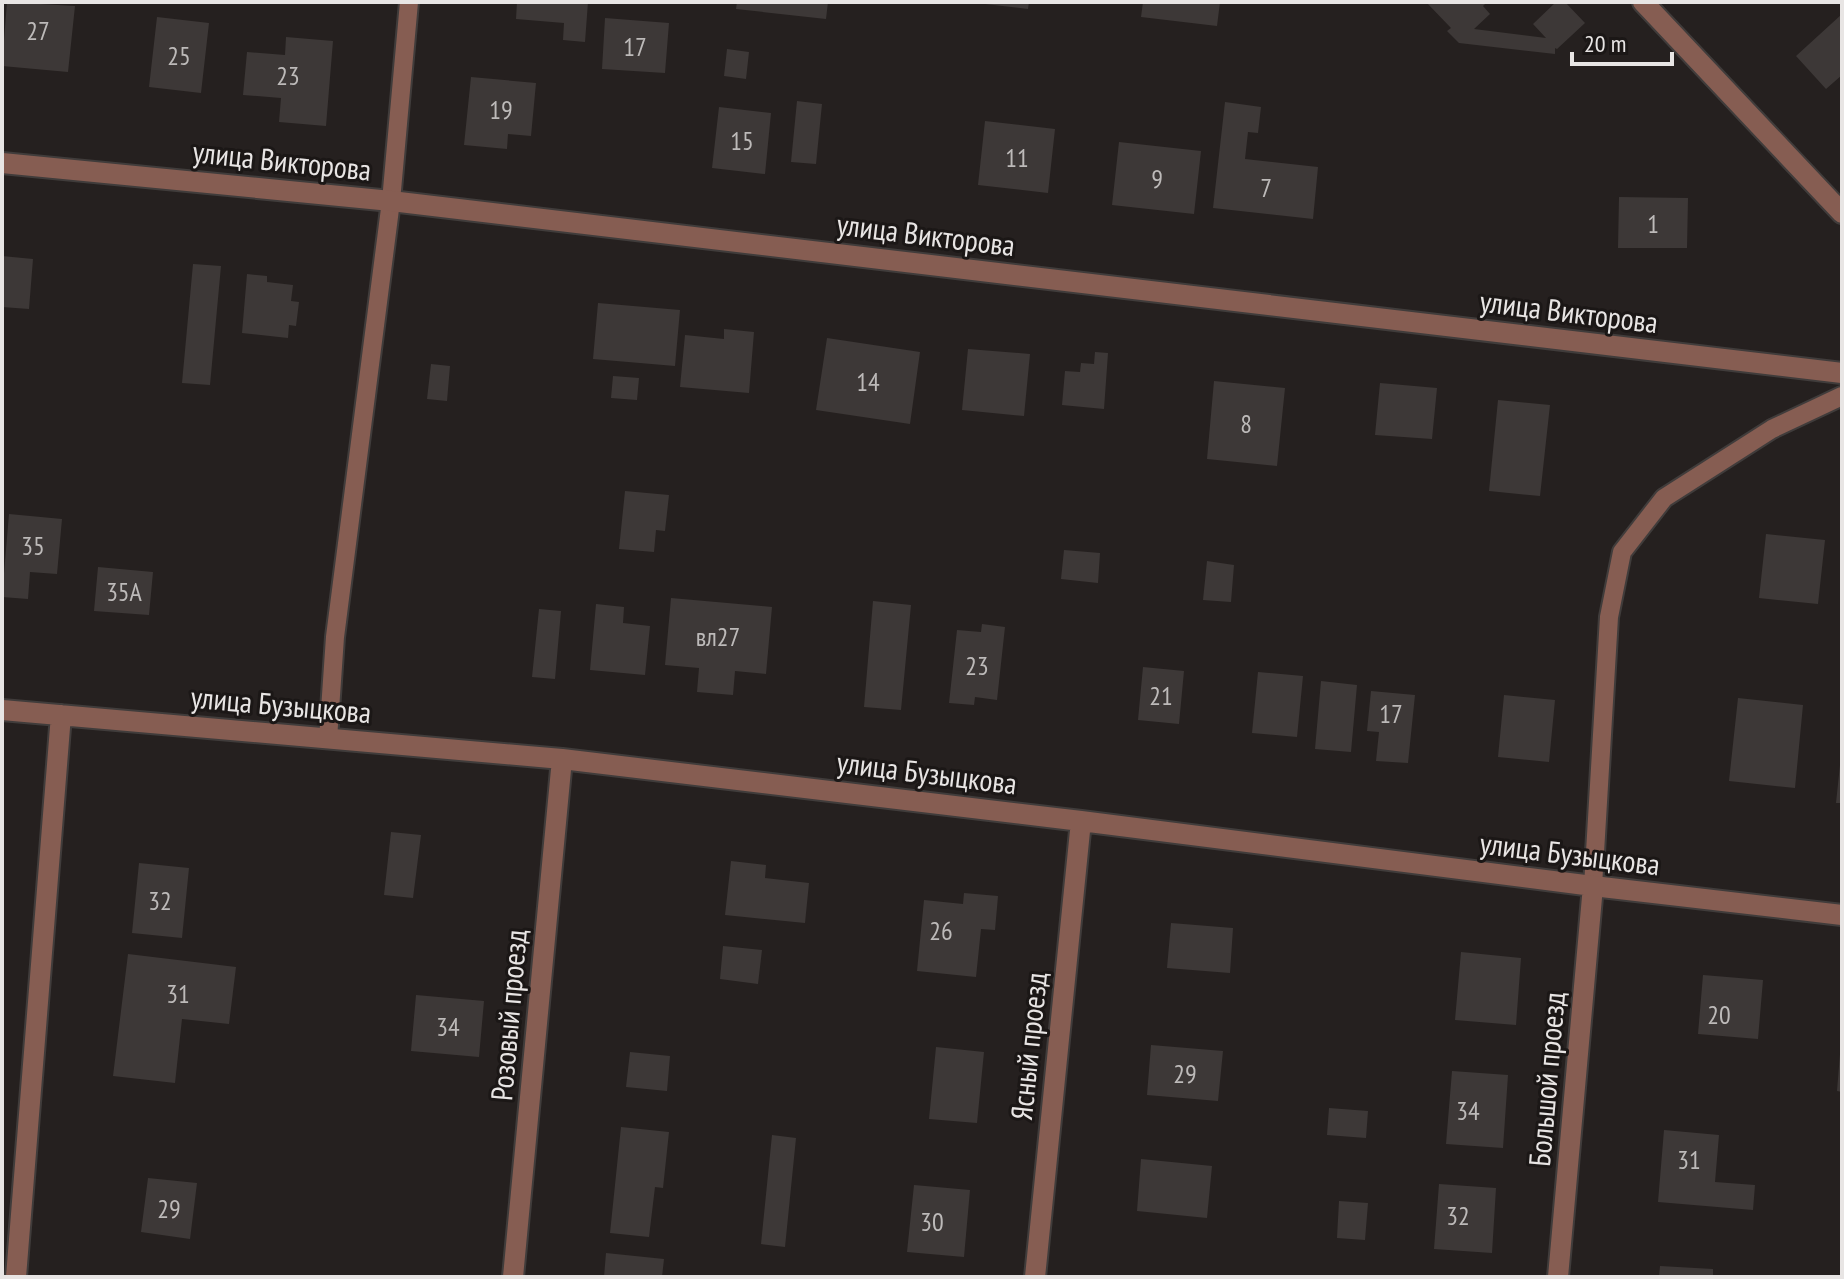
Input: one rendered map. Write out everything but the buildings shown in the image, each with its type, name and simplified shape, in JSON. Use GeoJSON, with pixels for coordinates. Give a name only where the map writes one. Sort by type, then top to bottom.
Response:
{"type":"FeatureCollection","features":[{"type":"Feature","properties":{"kind":"street"},"geometry":{"type":"LineString","coordinates":[[1643,2],[1842,213]]}},
{"type":"Feature","properties":{"kind":"street","name":"улица Викторова"},"geometry":{"type":"LineString","coordinates":[[2,163],[391,201],[1842,373]]}},
{"type":"Feature","properties":{"kind":"street","name":"улица Бузыцкова"},"geometry":{"type":"LineString","coordinates":[[2,710],[562,759],[1842,915]]}},
{"type":"Feature","properties":{"kind":"street"},"geometry":{"type":"LineString","coordinates":[[16,1277],[61,715]]}},
{"type":"Feature","properties":{"kind":"street","name":"Розовый проезд"},"geometry":{"type":"LineString","coordinates":[[513,1277],[562,759]]}},
{"type":"Feature","properties":{"kind":"street","name":"Ясный проезд"},"geometry":{"type":"LineString","coordinates":[[1035,1277],[1081,821]]}},
{"type":"Feature","properties":{"kind":"street","name":"Большой проезд"},"geometry":{"type":"LineString","coordinates":[[1558,1277],[1593,886]]}},
{"type":"Feature","properties":{"kind":"lane"},"geometry":{"type":"LineString","coordinates":[[328,739],[335,637],[391,201],[409,2]]}},
{"type":"Feature","properties":{"kind":"lane"},"geometry":{"type":"LineString","coordinates":[[1593,886],[1609,617],[1622,552],[1664,498],[1772,429],[1842,396]]}}]}
